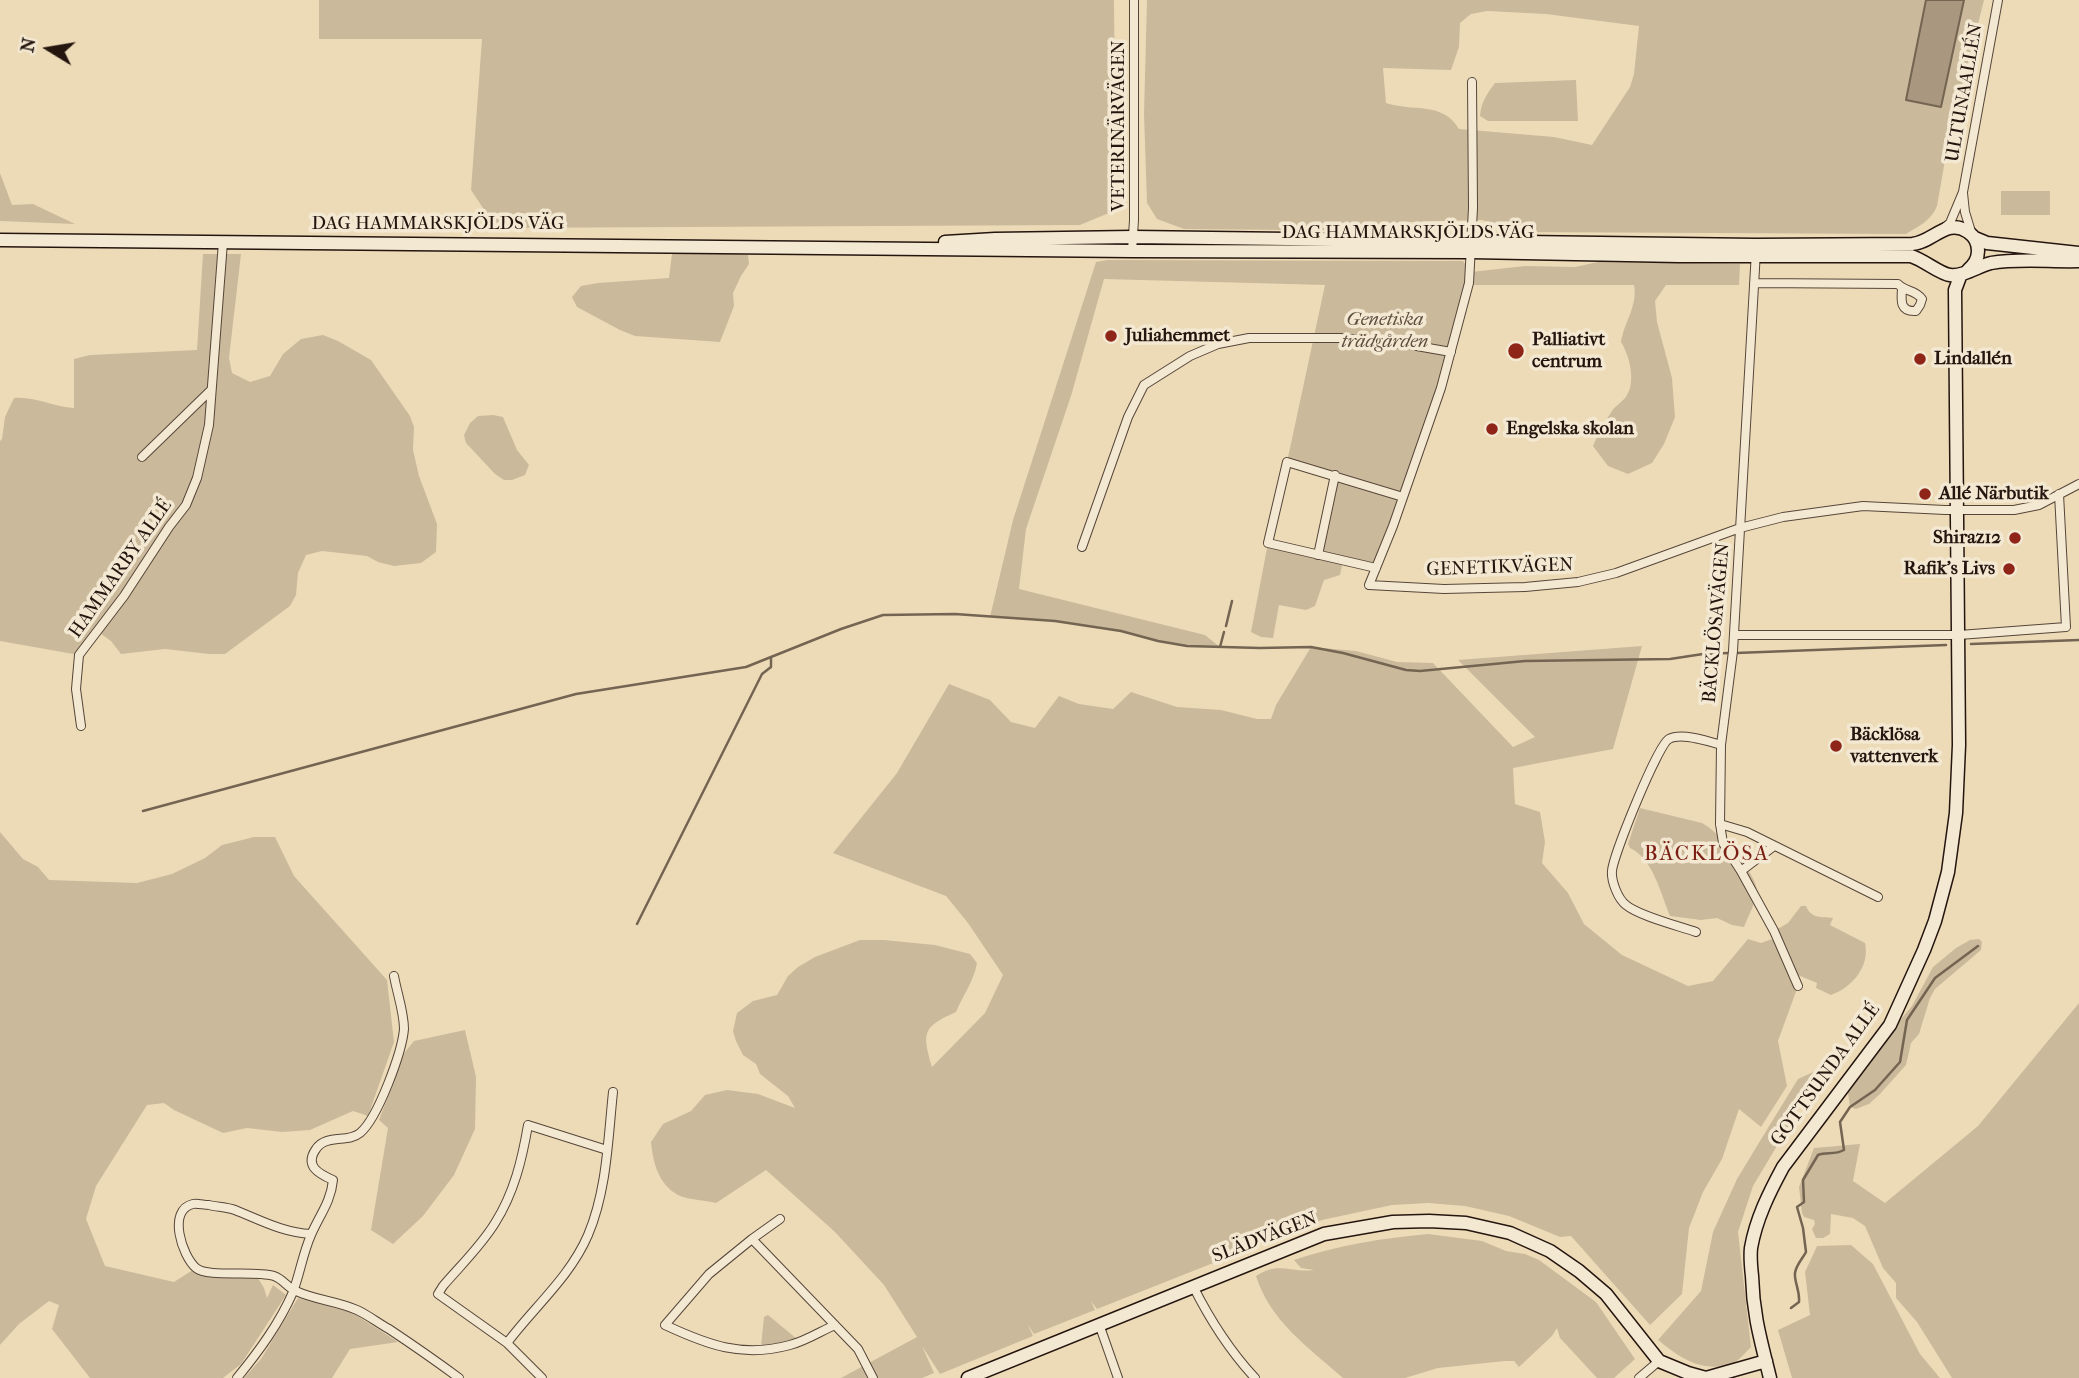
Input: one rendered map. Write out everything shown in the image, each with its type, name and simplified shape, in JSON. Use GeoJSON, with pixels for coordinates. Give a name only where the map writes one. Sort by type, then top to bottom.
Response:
{"type":"FeatureCollection","features":[{"type":"Feature","properties":{"kind":"main road","name":"DAG HAMMARSKJÖLDS VÄG"},"geometry":{"type":"LineString","coordinates":[[1756,250],[1918,244],[1939,232],[1957,227],[1987,243],[2079,253]]}},
{"type":"Feature","properties":{"kind":"main road"},"geometry":{"type":"LineString","coordinates":[[1939,232],[1931,242],[1932,261],[1955,290]]}},
{"type":"Feature","properties":{"kind":"main road","name":"DAG HAMMARSKJÖLDS VÄG"},"geometry":{"type":"LineString","coordinates":[[876,248],[995,239],[1133,237],[1756,250],[1911,256],[1923,259],[1951,275],[1995,262],[2079,261]]}},
{"type":"Feature","properties":{"kind":"main road"},"geometry":{"type":"LineString","coordinates":[[1963,273],[1972,267],[1976,260],[1978,252],[1973,237]]}},
{"type":"Feature","properties":{"kind":"main road","name":"DAG HAMMARSKJÖLDS VÄG"},"geometry":{"type":"LineString","coordinates":[[0,240],[1132,251],[1472,246]]}},
{"type":"Feature","properties":{"kind":"main road","name":"GOTTSUNDA ALLÉ"},"geometry":{"type":"LineString","coordinates":[[1770,1378],[1758,1336],[1753,1304],[1751,1251],[1758,1221],[1783,1167],[1890,1025],[1936,920],[1948,872],[1956,813],[1959,745],[1959,635],[1964,510],[1955,290],[1963,273]]}},
{"type":"Feature","properties":{"kind":"main road","name":"SLÄDVÄGEN"},"geometry":{"type":"LineString","coordinates":[[976,1377],[1099,1324],[1324,1234],[1394,1222],[1429,1220],[1466,1223],[1510,1233],[1550,1251],[1606,1294],[1659,1362]]}},
{"type":"Feature","properties":{"kind":"main road"},"geometry":{"type":"LineString","coordinates":[[1659,1362],[1706,1378],[1766,1361]]}},
{"type":"Feature","properties":{"kind":"street","name":"VETERINÄRVÄGEN"},"geometry":{"type":"LineString","coordinates":[[1132,251],[1134,0]]}},
{"type":"Feature","properties":{"kind":"street","name":"ULTUNAALLÉN"},"geometry":{"type":"LineString","coordinates":[[1939,232],[1950,223],[1963,192],[1997,0]]}},
{"type":"Feature","properties":{"kind":"street"},"geometry":{"type":"LineString","coordinates":[[1403,497],[1287,462],[1268,543],[1376,568],[1403,497],[1441,388],[1469,283],[1472,246],[1472,82]]}},
{"type":"Feature","properties":{"kind":"street","name":"ULTUNAALLÉN"},"geometry":{"type":"LineString","coordinates":[[1963,192],[1965,212],[1973,237]]}},
{"type":"Feature","properties":{"kind":"street","name":"HAMMARBY ALLÉ"},"geometry":{"type":"LineString","coordinates":[[81,726],[76,689],[79,655],[124,596],[186,505],[197,478],[209,425],[223,242]]}},
{"type":"Feature","properties":{"kind":"street","name":"BÄCKLÖSAVÄGEN"},"geometry":{"type":"LineString","coordinates":[[1756,250],[1733,654],[1721,745],[1720,824],[1723,842],[1774,931],[1798,986]]}},
{"type":"Feature","properties":{"kind":"street"},"geometry":{"type":"LineString","coordinates":[[1754,283],[1898,284],[1902,289]]}},
{"type":"Feature","properties":{"kind":"street"},"geometry":{"type":"LineString","coordinates":[[1082,547],[1128,417],[1144,385],[1190,356],[1218,344],[1250,338],[1340,338],[1451,352]]}},
{"type":"Feature","properties":{"kind":"street"},"geometry":{"type":"LineString","coordinates":[[142,457],[211,390]]}},
{"type":"Feature","properties":{"kind":"street"},"geometry":{"type":"LineString","coordinates":[[1318,555],[1335,475]]}},
{"type":"Feature","properties":{"kind":"street","name":"GENETIKVÄGEN"},"geometry":{"type":"LineString","coordinates":[[1376,568],[1369,584],[1444,589],[1525,587],[1578,582],[1616,573],[1740,528],[1783,517],[1863,506],[2014,510],[2039,505],[2079,484]]}},
{"type":"Feature","properties":{"kind":"street"},"geometry":{"type":"LineString","coordinates":[[1734,635],[1959,635],[2066,627],[2059,494]]}},
{"type":"Feature","properties":{"kind":"street"},"geometry":{"type":"LineString","coordinates":[[1696,932],[1625,905],[1615,887],[1611,872],[1655,758],[1665,740],[1674,737],[1702,738],[1721,745]]}},
{"type":"Feature","properties":{"kind":"street"},"geometry":{"type":"LineString","coordinates":[[1720,824],[1747,832],[1878,897]]}},
{"type":"Feature","properties":{"kind":"street"},"geometry":{"type":"LineString","coordinates":[[1741,871],[1774,846]]}},
{"type":"Feature","properties":{"kind":"street"},"geometry":{"type":"LineString","coordinates":[[237,1378],[276,1327],[293,1290],[311,1234],[332,1192],[333,1180],[317,1173],[313,1166],[313,1155],[318,1145],[327,1140],[359,1134],[371,1119],[402,1044],[404,1026],[394,976]]}},
{"type":"Feature","properties":{"kind":"street"},"geometry":{"type":"LineString","coordinates":[[507,1343],[539,1307],[587,1236],[599,1202],[613,1092]]}},
{"type":"Feature","properties":{"kind":"street"},"geometry":{"type":"LineString","coordinates":[[542,1378],[507,1343],[439,1294],[499,1215],[509,1197],[520,1167],[528,1125],[607,1150]]}},
{"type":"Feature","properties":{"kind":"street"},"geometry":{"type":"LineString","coordinates":[[311,1234],[281,1228],[232,1209],[202,1205],[193,1204],[184,1209],[178,1219],[181,1244],[196,1268],[206,1273],[255,1273],[275,1277],[293,1290],[360,1311],[459,1378]]}},
{"type":"Feature","properties":{"kind":"street"},"geometry":{"type":"LineString","coordinates":[[780,1219],[709,1274],[665,1325],[708,1344],[755,1352],[792,1345],[835,1325]]}},
{"type":"Feature","properties":{"kind":"street"},"geometry":{"type":"LineString","coordinates":[[751,1239],[858,1349],[873,1378]]}},
{"type":"Feature","properties":{"kind":"street"},"geometry":{"type":"LineString","coordinates":[[1193,1286],[1212,1324],[1255,1378]]}},
{"type":"Feature","properties":{"kind":"street"},"geometry":{"type":"LineString","coordinates":[[1099,1324],[1118,1378]]}},
{"type":"Feature","properties":{"kind":"street"},"geometry":{"type":"LineString","coordinates":[[1639,1378],[1659,1362]]}},
{"type":"Feature","properties":{"kind":"green space"},"geometry":{"type":"Polygon","coordinates":[[[319,0],[1114,0],[1116,210],[1080,225],[492,228],[489,217],[471,190],[482,39],[319,39],[319,0]]]}},
{"type":"Feature","properties":{"kind":"green space"},"geometry":{"type":"Polygon","coordinates":[[[1147,0],[1984,0],[1947,149],[1937,206],[1928,219],[1906,234],[1518,232],[1482,220],[1411,222],[1391,231],[1184,229],[1157,219],[1147,203],[1144,114],[1147,0]],[[1487,11],[1471,14],[1460,23],[1459,47],[1451,70],[1383,68],[1386,103],[1445,114],[1459,129],[1554,137],[1592,145],[1630,87],[1639,26],[1546,14],[1487,11]]]}},
{"type":"Feature","properties":{"kind":"green space"},"geometry":{"type":"Polygon","coordinates":[[[1576,80],[1578,121],[1488,121],[1480,116],[1483,102],[1495,83],[1576,80]]]}},
{"type":"Feature","properties":{"kind":"green space"},"geometry":{"type":"Polygon","coordinates":[[[0,173],[12,205],[33,204],[75,224],[0,221],[0,173]]]}},
{"type":"Feature","properties":{"kind":"green space"},"geometry":{"type":"Polygon","coordinates":[[[2001,191],[2050,191],[2050,215],[2001,215],[2001,191]]]}},
{"type":"Feature","properties":{"kind":"green space"},"geometry":{"type":"Polygon","coordinates":[[[716,252],[748,255],[749,264],[733,293],[734,306],[720,342],[635,336],[577,307],[572,297],[581,286],[669,278],[672,254],[716,252]]]}},
{"type":"Feature","properties":{"kind":"green space"},"geometry":{"type":"Polygon","coordinates":[[[203,254],[241,254],[229,358],[232,373],[250,382],[270,376],[283,354],[301,339],[323,335],[371,360],[410,416],[414,427],[413,450],[419,476],[437,524],[436,552],[421,563],[394,566],[367,556],[322,551],[306,555],[298,573],[296,595],[290,606],[225,654],[165,649],[121,654],[111,641],[97,631],[79,655],[0,641],[0,441],[5,417],[14,398],[74,408],[74,359],[90,355],[197,350],[203,254]]]}},
{"type":"Feature","properties":{"kind":"green space","name":"Genetiska trädgården"},"geometry":{"type":"Polygon","coordinates":[[[1463,261],[1471,272],[1525,266],[1575,267],[1598,262],[1740,264],[1739,285],[1666,285],[1655,301],[1657,322],[1672,378],[1675,417],[1664,444],[1652,463],[1628,474],[1608,466],[1593,446],[1609,415],[1630,389],[1630,368],[1621,342],[1634,300],[1634,285],[1470,283],[1441,388],[1376,568],[1343,561],[1340,575],[1324,580],[1315,606],[1306,610],[1279,605],[1273,638],[1261,637],[1251,632],[1268,543],[1318,554],[1335,476],[1287,462],[1325,285],[1104,279],[1071,396],[1026,529],[1019,589],[1205,635],[1220,647],[1187,646],[1121,631],[1055,621],[990,617],[1013,520],[1096,262],[1463,261]]]}},
{"type":"Feature","properties":{"kind":"green space"},"geometry":{"type":"Polygon","coordinates":[[[478,416],[503,417],[517,450],[529,465],[525,475],[504,480],[466,443],[464,435],[470,423],[478,416]]]}},
{"type":"Feature","properties":{"kind":"green space"},"geometry":{"type":"Polygon","coordinates":[[[1642,646],[1613,749],[1513,768],[1515,804],[1540,812],[1545,842],[1542,863],[1568,893],[1584,924],[1622,955],[1688,986],[1713,981],[1748,939],[1761,943],[1775,938],[1774,931],[1788,923],[1801,906],[1806,906],[1811,914],[1833,918],[1830,925],[1865,943],[1866,952],[1858,975],[1846,987],[1831,995],[1816,988],[1817,983],[1793,973],[1798,986],[1778,1041],[1787,1086],[1761,1127],[1739,1109],[1722,1159],[1703,1192],[1689,1228],[1682,1294],[1650,1325],[1571,1236],[1560,1237],[1509,1216],[1465,1206],[1428,1203],[1392,1205],[1322,1220],[1097,1309],[1091,1301],[1095,1310],[1034,1334],[1028,1325],[1033,1336],[940,1374],[922,1346],[934,1373],[922,1378],[841,1378],[917,1337],[884,1285],[835,1232],[766,1170],[716,1203],[678,1195],[661,1179],[655,1165],[651,1142],[663,1124],[691,1111],[705,1095],[727,1090],[758,1094],[795,1108],[788,1096],[760,1074],[756,1064],[743,1055],[733,1031],[737,1013],[753,1001],[777,995],[788,976],[815,957],[860,940],[935,945],[970,954],[977,963],[976,970],[956,1012],[937,1022],[928,1032],[926,1039],[932,1067],[985,1013],[1003,975],[946,896],[833,853],[897,773],[949,684],[990,700],[1011,722],[1035,728],[1059,696],[1079,704],[1113,709],[1131,692],[1177,707],[1221,710],[1257,719],[1271,719],[1276,705],[1311,647],[1356,651],[1397,662],[1433,663],[1513,747],[1535,737],[1458,660],[1642,646]]]}},
{"type":"Feature","properties":{"kind":"green space"},"geometry":{"type":"Polygon","coordinates":[[[1640,808],[1702,823],[1736,853],[1751,874],[1757,891],[1744,927],[1717,918],[1701,920],[1670,916],[1650,868],[1628,844],[1640,808]]]}},
{"type":"Feature","properties":{"kind":"green space"},"geometry":{"type":"Polygon","coordinates":[[[0,832],[23,859],[38,867],[49,880],[137,883],[172,874],[205,858],[222,845],[254,837],[275,837],[294,876],[387,980],[394,1042],[368,1116],[353,1111],[310,1130],[282,1132],[247,1128],[223,1133],[164,1103],[147,1105],[96,1186],[86,1219],[105,1266],[174,1282],[196,1268],[255,1273],[267,1298],[273,1285],[286,1295],[241,1364],[223,1378],[90,1378],[52,1329],[59,1305],[49,1301],[19,1324],[0,1345],[0,832]]]}},
{"type":"Feature","properties":{"kind":"green space"},"geometry":{"type":"Polygon","coordinates":[[[1979,939],[1982,942],[1981,950],[1935,989],[1919,1034],[1911,1043],[1906,1065],[1869,1104],[1856,1109],[1850,1107],[1848,1093],[1912,1006],[1933,967],[1956,948],[1970,940],[1979,939]]]}},
{"type":"Feature","properties":{"kind":"green space"},"geometry":{"type":"Polygon","coordinates":[[[2079,1003],[2079,1378],[1952,1378],[1917,1322],[1896,1298],[1896,1283],[1883,1268],[1865,1226],[1853,1218],[1831,1214],[1830,1234],[1816,1238],[1812,1229],[1814,1220],[1804,1217],[1802,1213],[1799,1187],[1814,1148],[1860,1144],[1853,1181],[1885,1203],[1978,1126],[2079,1003]]]}},
{"type":"Feature","properties":{"kind":"green space"},"geometry":{"type":"Polygon","coordinates":[[[465,1030],[476,1077],[475,1129],[454,1175],[423,1216],[393,1244],[371,1230],[388,1128],[379,1120],[405,1052],[414,1041],[465,1030]]]}},
{"type":"Feature","properties":{"kind":"green space"},"geometry":{"type":"Polygon","coordinates":[[[1824,1067],[1753,1186],[1738,1232],[1751,1347],[1729,1365],[1699,1365],[1658,1340],[1701,1291],[1713,1232],[1737,1179],[1760,1141],[1798,1079],[1824,1067]]]}},
{"type":"Feature","properties":{"kind":"green space"},"geometry":{"type":"Polygon","coordinates":[[[1428,1234],[1482,1241],[1539,1260],[1596,1302],[1635,1359],[1614,1378],[1597,1378],[1560,1338],[1557,1328],[1519,1367],[1514,1361],[1505,1361],[1438,1368],[1405,1378],[1343,1378],[1292,1333],[1271,1307],[1256,1276],[1278,1268],[1314,1270],[1301,1268],[1294,1260],[1327,1250],[1428,1234]]]}},
{"type":"Feature","properties":{"kind":"green space"},"geometry":{"type":"Polygon","coordinates":[[[1851,1245],[1873,1264],[1920,1354],[1940,1378],[1792,1378],[1778,1330],[1810,1315],[1805,1272],[1817,1246],[1851,1245]]]}},
{"type":"Feature","properties":{"kind":"green space"},"geometry":{"type":"Polygon","coordinates":[[[298,1298],[353,1313],[398,1342],[350,1349],[332,1378],[244,1378],[261,1359],[298,1298]]]}},
{"type":"Feature","properties":{"kind":"green space"},"geometry":{"type":"Polygon","coordinates":[[[768,1315],[797,1339],[761,1346],[764,1317],[768,1315]]]}},
{"type":"Feature","properties":{"kind":"shaded area"},"geometry":{"type":"Polygon","coordinates":[[[1926,0],[1964,0],[1941,107],[1906,100],[1926,0]]]}},
{"type":"Feature","properties":{"kind":"waterway"},"geometry":{"type":"LineString","coordinates":[[1226,626],[1232,601]]}},
{"type":"Feature","properties":{"kind":"waterway"},"geometry":{"type":"LineString","coordinates":[[143,811],[576,694],[746,667],[883,615],[955,614],[1055,621],[1121,631],[1187,646],[1311,647],[1420,671],[1525,661],[1670,659],[1729,653]]}},
{"type":"Feature","properties":{"kind":"waterway"},"geometry":{"type":"LineString","coordinates":[[1220,647],[1224,632]]}},
{"type":"Feature","properties":{"kind":"waterway"},"geometry":{"type":"LineString","coordinates":[[1971,644],[2079,640]]}},
{"type":"Feature","properties":{"kind":"waterway"},"geometry":{"type":"LineString","coordinates":[[1736,653],[1946,645]]}},
{"type":"Feature","properties":{"kind":"waterway"},"geometry":{"type":"LineString","coordinates":[[637,924],[762,674],[771,667],[771,657]]}},
{"type":"Feature","properties":{"kind":"waterway"},"geometry":{"type":"LineString","coordinates":[[1791,1308],[1799,1302],[1795,1273],[1806,1252],[1797,1207],[1804,1202],[1803,1180],[1818,1155],[1844,1150],[1840,1122],[1850,1107],[1875,1090],[1900,1062],[1907,1020],[1935,978],[1978,946]]}},
{"type":"Feature","properties":{"kind":"place","name":"Juliahemmet"},"geometry":{"type":"Point","coordinates":[1111,336]}},
{"type":"Feature","properties":{"kind":"place","name":"Palliativt centrum"},"geometry":{"type":"Point","coordinates":[1516,351]}},
{"type":"Feature","properties":{"kind":"place","name":"Lindallén"},"geometry":{"type":"Point","coordinates":[1920,359]}},
{"type":"Feature","properties":{"kind":"place","name":"Engelska skolan"},"geometry":{"type":"Point","coordinates":[1492,429]}},
{"type":"Feature","properties":{"kind":"place","name":"Allé Närbutik"},"geometry":{"type":"Point","coordinates":[1925,494]}},
{"type":"Feature","properties":{"kind":"place","name":"Shiraz12"},"geometry":{"type":"Point","coordinates":[2015,538]}},
{"type":"Feature","properties":{"kind":"place","name":"Rafik's Livs"},"geometry":{"type":"Point","coordinates":[2009,569]}},
{"type":"Feature","properties":{"kind":"place","name":"Bäcklösa vattenverk"},"geometry":{"type":"Point","coordinates":[1836,746]}},
{"type":"Feature","properties":{"kind":"district","name":"BÄCKLÖSA"},"geometry":{"type":"Point","coordinates":[1707,855]}}]}
